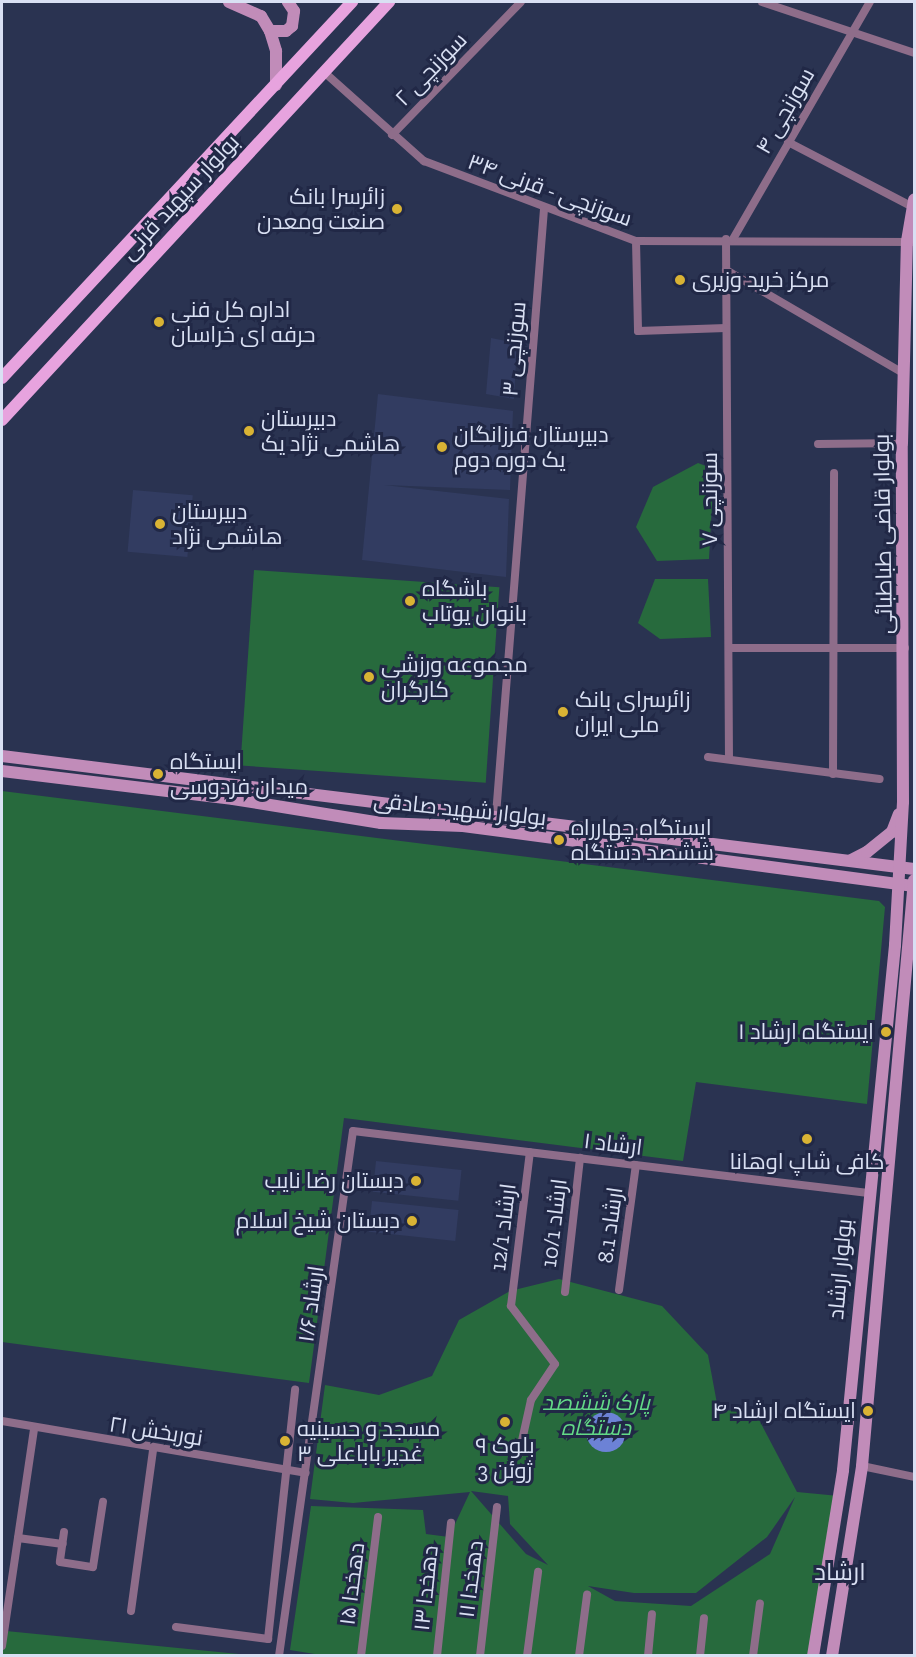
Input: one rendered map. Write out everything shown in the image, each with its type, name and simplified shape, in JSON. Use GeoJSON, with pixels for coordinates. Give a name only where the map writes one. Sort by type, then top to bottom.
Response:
{"type":"FeatureCollection","features":[{"type":"Feature","properties":{"kind":"main road"},"geometry":{"type":"LineString","coordinates":[[229,2],[261,16],[270,31],[276,51],[276,85]]}},
{"type":"Feature","properties":{"kind":"main road"},"geometry":{"type":"LineString","coordinates":[[270,31],[286,31],[292,26],[294,11],[288,2]]}},
{"type":"Feature","properties":{"kind":"main road","name":"بولوار سپهبد قرنی"},"geometry":{"type":"LineString","coordinates":[[2,378],[352,2]]}},
{"type":"Feature","properties":{"kind":"main road","name":"بولوار سپهبد قرنی"},"geometry":{"type":"LineString","coordinates":[[2,420],[389,2]]}},
{"type":"Feature","properties":{"kind":"main road","name":"بولوار قاضی طباطبائی"},"geometry":{"type":"LineString","coordinates":[[900,867],[906,648],[903,373],[914,204]]}},
{"type":"Feature","properties":{"kind":"main road","name":"بولوار شهید صادقی"},"geometry":{"type":"LineString","coordinates":[[2,756],[383,800],[915,869]]}},
{"type":"Feature","properties":{"kind":"main road","name":"بولوار شهید صادقی"},"geometry":{"type":"LineString","coordinates":[[2,771],[233,799],[381,823],[463,826],[914,886]]}},
{"type":"Feature","properties":{"kind":"main road"},"geometry":{"type":"LineString","coordinates":[[381,823],[383,800]]}},
{"type":"Feature","properties":{"kind":"main road"},"geometry":{"type":"LineString","coordinates":[[849,861],[867,852],[892,832],[903,802]]}},
{"type":"Feature","properties":{"kind":"main road","name":"بولوار ارشاد"},"geometry":{"type":"LineString","coordinates":[[813,1656],[843,1470],[900,867]]}},
{"type":"Feature","properties":{"kind":"main road","name":"بولوار ارشاد"},"geometry":{"type":"LineString","coordinates":[[832,1656],[862,1466],[915,879]]}},
{"type":"Feature","properties":{"kind":"main road"},"geometry":{"type":"LineString","coordinates":[[820,1606],[839,1611]]}},
{"type":"Feature","properties":{"kind":"street","name":"سوزنچی ۲"},"geometry":{"type":"LineString","coordinates":[[392,135],[521,2]]}},
{"type":"Feature","properties":{"kind":"street"},"geometry":{"type":"LineString","coordinates":[[766,2],[915,53]]}},
{"type":"Feature","properties":{"kind":"street","name":"سوزنچی ۴"},"geometry":{"type":"LineString","coordinates":[[729,239],[870,2]]}},
{"type":"Feature","properties":{"kind":"street","name":"سوزنچی - قرنی ۳۴"},"geometry":{"type":"LineString","coordinates":[[324,72],[392,135],[424,161],[636,241],[729,239],[911,241]]}},
{"type":"Feature","properties":{"kind":"street"},"geometry":{"type":"LineString","coordinates":[[788,142],[914,204]]}},
{"type":"Feature","properties":{"kind":"street","name":"سوزنچی ۳"},"geometry":{"type":"LineString","coordinates":[[496,815],[544,208]]}},
{"type":"Feature","properties":{"kind":"street","name":"سوزنچی ۷"},"geometry":{"type":"LineString","coordinates":[[729,239],[726,270],[729,759]]}},
{"type":"Feature","properties":{"kind":"street"},"geometry":{"type":"LineString","coordinates":[[636,241],[638,331],[726,328]]}},
{"type":"Feature","properties":{"kind":"street"},"geometry":{"type":"LineString","coordinates":[[726,270],[903,373]]}},
{"type":"Feature","properties":{"kind":"street"},"geometry":{"type":"LineString","coordinates":[[818,444],[902,443]]}},
{"type":"Feature","properties":{"kind":"street"},"geometry":{"type":"LineString","coordinates":[[833,774],[834,473]]}},
{"type":"Feature","properties":{"kind":"street"},"geometry":{"type":"LineString","coordinates":[[729,648],[906,648]]}},
{"type":"Feature","properties":{"kind":"street"},"geometry":{"type":"LineString","coordinates":[[708,756],[880,779]]}},
{"type":"Feature","properties":{"kind":"street","name":"ارشاد ۱"},"geometry":{"type":"LineString","coordinates":[[353,1131],[868,1193]]}},
{"type":"Feature","properties":{"kind":"street","name":"ارشاد ۱/۶"},"geometry":{"type":"LineString","coordinates":[[279,1656],[353,1131]]}},
{"type":"Feature","properties":{"kind":"street","name":"ارشاد 12/1"},"geometry":{"type":"LineString","coordinates":[[519,1454],[531,1400],[555,1364],[511,1306],[530,1152]]}},
{"type":"Feature","properties":{"kind":"street","name":"ارشاد 10/1"},"geometry":{"type":"LineString","coordinates":[[565,1292],[580,1158]]}},
{"type":"Feature","properties":{"kind":"street","name":"ارشاد 8.1"},"geometry":{"type":"LineString","coordinates":[[619,1290],[636,1165]]}},
{"type":"Feature","properties":{"kind":"street"},"geometry":{"type":"LineString","coordinates":[[176,1628],[268,1639],[295,1389]]}},
{"type":"Feature","properties":{"kind":"street","name":"نوربخش ۲۱"},"geometry":{"type":"LineString","coordinates":[[2,1421],[34,1429],[153,1450],[286,1471],[305,1478]]}},
{"type":"Feature","properties":{"kind":"street"},"geometry":{"type":"LineString","coordinates":[[2,1646],[34,1429]]}},
{"type":"Feature","properties":{"kind":"street"},"geometry":{"type":"LineString","coordinates":[[131,1611],[153,1450]]}},
{"type":"Feature","properties":{"kind":"street"},"geometry":{"type":"LineString","coordinates":[[862,1466],[915,1477]]}},
{"type":"Feature","properties":{"kind":"street"},"geometry":{"type":"LineString","coordinates":[[64,1532],[60,1562],[93,1567],[103,1502]]}},
{"type":"Feature","properties":{"kind":"street","name":"دهخدا ۱۱"},"geometry":{"type":"LineString","coordinates":[[480,1656],[497,1507]]}},
{"type":"Feature","properties":{"kind":"street","name":"دهخدا ۱۵"},"geometry":{"type":"LineString","coordinates":[[361,1656],[378,1517]]}},
{"type":"Feature","properties":{"kind":"street","name":"دهخدا ۱۳"},"geometry":{"type":"LineString","coordinates":[[437,1656],[451,1523]]}},
{"type":"Feature","properties":{"kind":"street"},"geometry":{"type":"LineString","coordinates":[[18,1538],[63,1544]]}},
{"type":"Feature","properties":{"kind":"street"},"geometry":{"type":"LineString","coordinates":[[527,1656],[538,1572]]}},
{"type":"Feature","properties":{"kind":"street"},"geometry":{"type":"LineString","coordinates":[[579,1656],[587,1595]]}},
{"type":"Feature","properties":{"kind":"street"},"geometry":{"type":"LineString","coordinates":[[753,1656],[760,1603]]}},
{"type":"Feature","properties":{"kind":"street"},"geometry":{"type":"LineString","coordinates":[[648,1656],[652,1614]]}},
{"type":"Feature","properties":{"kind":"street"},"geometry":{"type":"LineString","coordinates":[[700,1656],[704,1618]]}},
{"type":"Feature","properties":{"kind":"shaded area"},"geometry":{"type":"Polygon","coordinates":[[[491,338],[517,343],[514,399],[486,394],[491,338]]]}},
{"type":"Feature","properties":{"kind":"shaded area"},"geometry":{"type":"Polygon","coordinates":[[[378,394],[513,411],[510,490],[384,485],[509,499],[506,577],[362,560],[378,394]]]}},
{"type":"Feature","properties":{"kind":"shaded area","name":"دبیرستان هاشمی نژاد"},"geometry":{"type":"Polygon","coordinates":[[[133,490],[193,495],[187,557],[128,552],[133,490]]]}},
{"type":"Feature","properties":{"kind":"shaded area","name":"دبستان رضا نایب"},"geometry":{"type":"Polygon","coordinates":[[[376,1161],[462,1170],[458,1201],[373,1192],[376,1161]]]}},
{"type":"Feature","properties":{"kind":"shaded area","name":"دبستان شیخ اسلام"},"geometry":{"type":"Polygon","coordinates":[[[372,1201],[459,1210],[455,1241],[369,1232],[372,1201]]]}},
{"type":"Feature","properties":{"kind":"green space"},"geometry":{"type":"Polygon","coordinates":[[[698,463],[714,469],[709,559],[657,561],[636,527],[653,487],[698,463]]]}},
{"type":"Feature","properties":{"kind":"green space","name":"مجموعه ورزشی کارگران"},"geometry":{"type":"Polygon","coordinates":[[[254,570],[499,587],[486,783],[240,766],[254,570]]]}},
{"type":"Feature","properties":{"kind":"green space"},"geometry":{"type":"Polygon","coordinates":[[[655,579],[708,579],[711,637],[660,639],[638,623],[655,579]]]}},
{"type":"Feature","properties":{"kind":"green space"},"geometry":{"type":"Polygon","coordinates":[[[2,791],[879,901],[885,907],[867,1104],[696,1082],[683,1161],[344,1118],[309,1383],[2,1342],[2,791]]]}},
{"type":"Feature","properties":{"kind":"green space","name":"پارک‌ ششصد دستگاه"},"geometry":{"type":"Polygon","coordinates":[[[559,1279],[662,1306],[708,1355],[718,1409],[756,1414],[797,1492],[839,1496],[813,1655],[327,1656],[290,1650],[311,1506],[423,1510],[426,1534],[449,1537],[470,1492],[353,1503],[310,1499],[325,1385],[379,1395],[432,1376],[459,1320],[510,1291],[559,1279]],[[471,1491],[526,1554],[548,1565],[510,1524],[508,1496],[471,1491]],[[795,1497],[767,1537],[696,1593],[634,1593],[588,1586],[615,1601],[691,1606],[770,1554],[795,1497]]]}},
{"type":"Feature","properties":{"kind":"green space"},"geometry":{"type":"Polygon","coordinates":[[[6,1631],[249,1655],[2,1656],[6,1631]]]}},
{"type":"Feature","properties":{"kind":"water"},"geometry":{"type":"Polygon","coordinates":[[[606,1412],[620,1418],[626,1432],[620,1446],[606,1452],[592,1446],[586,1432],[592,1418],[606,1412]]]}},
{"type":"Feature","properties":{"kind":"place","name":"زائرسرا بانک صنعت ومعدن"},"geometry":{"type":"Point","coordinates":[397,209]}},
{"type":"Feature","properties":{"kind":"place","name":"مرکز خرید وزیری"},"geometry":{"type":"Point","coordinates":[680,280]}},
{"type":"Feature","properties":{"kind":"place","name":"اداره کل فنی حرفه ای خراسان"},"geometry":{"type":"Point","coordinates":[159,322]}},
{"type":"Feature","properties":{"kind":"place","name":"دبیرستان هاشمی نژاد یک"},"geometry":{"type":"Point","coordinates":[249,431]}},
{"type":"Feature","properties":{"kind":"place","name":"دبیرستان فرزانگان یک دوره دوم"},"geometry":{"type":"Point","coordinates":[442,447]}},
{"type":"Feature","properties":{"kind":"place","name":"دبیرستان هاشمی نژاد"},"geometry":{"type":"Point","coordinates":[160,524]}},
{"type":"Feature","properties":{"kind":"place","name":"باشگاه بانوان یوتاب"},"geometry":{"type":"Point","coordinates":[410,601]}},
{"type":"Feature","properties":{"kind":"place","name":"مجموعه ورزشی کارگران"},"geometry":{"type":"Point","coordinates":[369,677]}},
{"type":"Feature","properties":{"kind":"place","name":"زائرسرای بانک ملی ایران"},"geometry":{"type":"Point","coordinates":[563,712]}},
{"type":"Feature","properties":{"kind":"place","name":"ایستگاه میدان فردوسی"},"geometry":{"type":"Point","coordinates":[158,774]}},
{"type":"Feature","properties":{"kind":"place","name":"ایستگاه چهارراه ششصد دستگاه"},"geometry":{"type":"Point","coordinates":[559,840]}},
{"type":"Feature","properties":{"kind":"place","name":"ایستگاه ارشاد ۱"},"geometry":{"type":"Point","coordinates":[886,1032]}},
{"type":"Feature","properties":{"kind":"place","name":"کافی شاپ اوهانا"},"geometry":{"type":"Point","coordinates":[807,1139]}},
{"type":"Feature","properties":{"kind":"place","name":"دبستان رضا نایب"},"geometry":{"type":"Point","coordinates":[416,1181]}},
{"type":"Feature","properties":{"kind":"place","name":"دبستان شیخ اسلام"},"geometry":{"type":"Point","coordinates":[412,1221]}},
{"type":"Feature","properties":{"kind":"place","name":"ایستگاه ارشاد ۴"},"geometry":{"type":"Point","coordinates":[868,1411]}},
{"type":"Feature","properties":{"kind":"place","name":"بلوک ۹ ژوئن 3"},"geometry":{"type":"Point","coordinates":[505,1422]}},
{"type":"Feature","properties":{"kind":"place","name":"مسجد و حسینیه غدیر باباعلی ۳"},"geometry":{"type":"Point","coordinates":[285,1441]}},
{"type":"Feature","properties":{"kind":"district","name":"ارشاد"},"geometry":{"type":"Point","coordinates":[840,1572]}}]}
